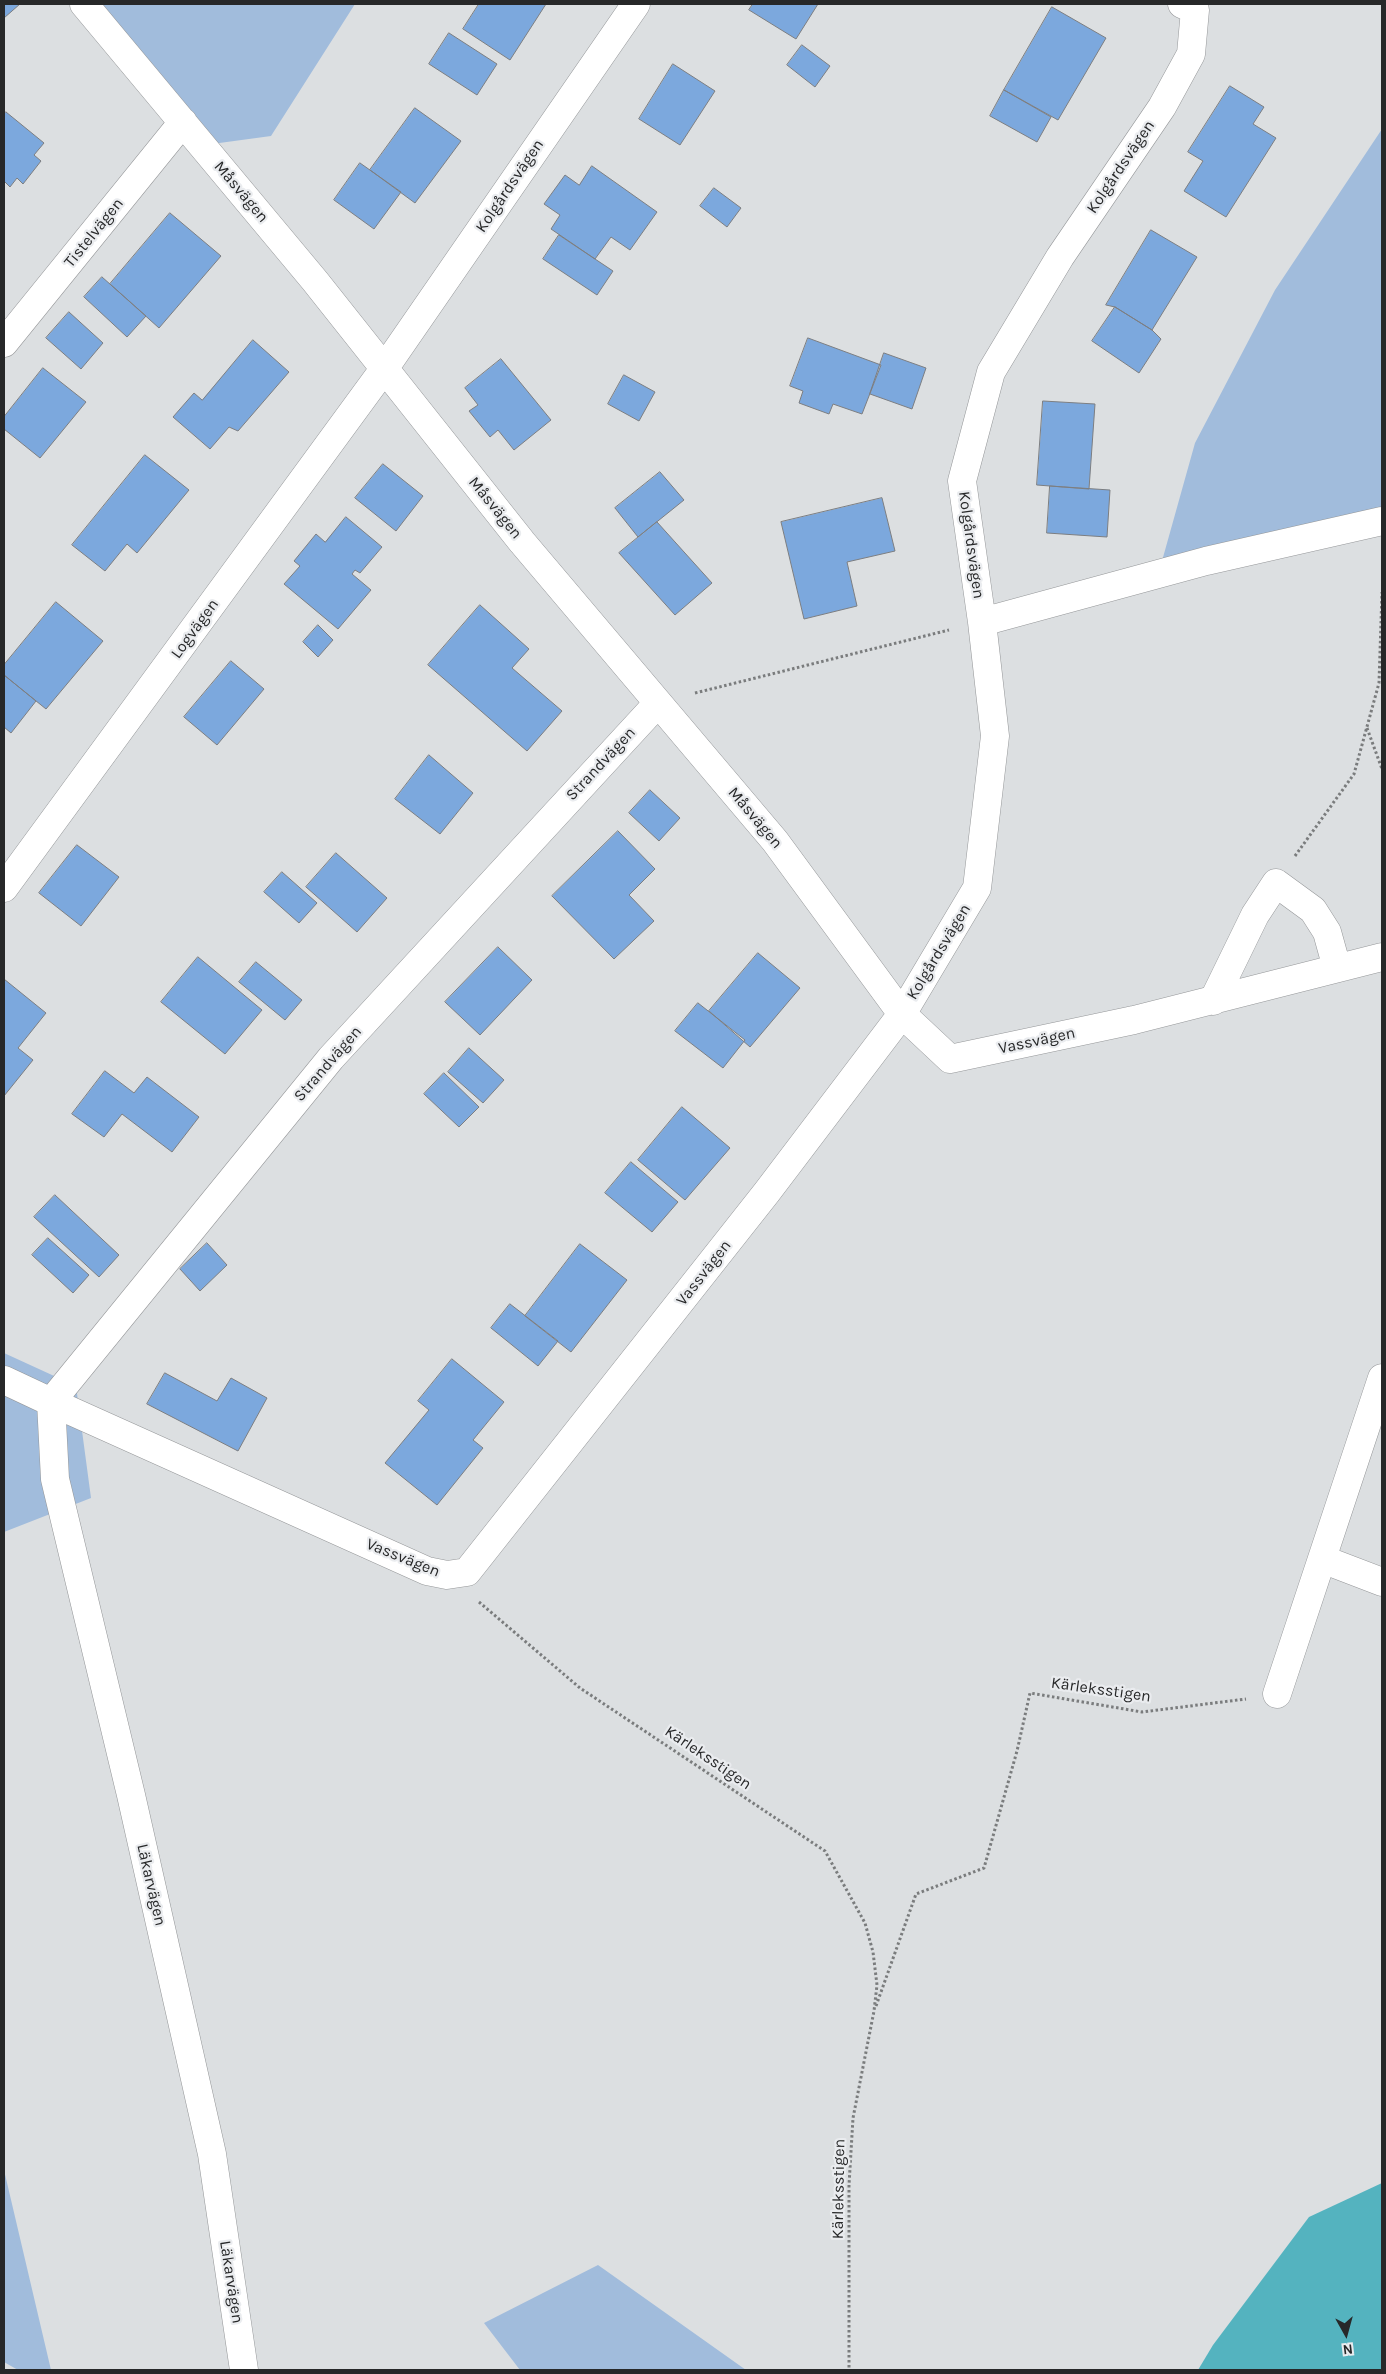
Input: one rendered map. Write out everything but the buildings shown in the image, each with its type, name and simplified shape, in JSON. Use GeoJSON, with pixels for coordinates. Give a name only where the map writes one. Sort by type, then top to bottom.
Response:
{"type":"FeatureCollection","features":[{"type":"Feature","properties":{"kind":"street","name":"Måsvägen"},"geometry":{"type":"LineString","coordinates":[[84,4],[184,122],[522,542],[775,841],[902,1014]]}},
{"type":"Feature","properties":{"kind":"street","name":"Kolgårdsvägen"},"geometry":{"type":"LineString","coordinates":[[384,369],[636,4]]}},
{"type":"Feature","properties":{"kind":"street","name":"Kolgårdsvägen"},"geometry":{"type":"LineString","coordinates":[[902,1014],[977,888],[995,736],[982,622],[962,481],[991,372],[1060,257],[1162,107],[1191,54],[1195,10],[1182,4]]}},
{"type":"Feature","properties":{"kind":"street","name":"Tistelvägen"},"geometry":{"type":"LineString","coordinates":[[4,343],[184,122]]}},
{"type":"Feature","properties":{"kind":"street","name":"Logvägen"},"geometry":{"type":"LineString","coordinates":[[4,888],[384,369]]}},
{"type":"Feature","properties":{"kind":"street"},"geometry":{"type":"LineString","coordinates":[[982,622],[1206,561],[1382,521]]}},
{"type":"Feature","properties":{"kind":"street","name":"Strandvägen"},"geometry":{"type":"LineString","coordinates":[[51,1402],[331,1058],[658,703]]}},
{"type":"Feature","properties":{"kind":"street"},"geometry":{"type":"LineString","coordinates":[[1213,1001],[1255,915],[1276,883],[1313,910],[1327,932],[1337,968]]}},
{"type":"Feature","properties":{"kind":"street","name":"Vassvägen"},"geometry":{"type":"LineString","coordinates":[[51,1402],[427,1571],[447,1576],[467,1572],[767,1192],[902,1014],[950,1059],[1134,1020],[1382,957]]}},
{"type":"Feature","properties":{"kind":"street"},"geometry":{"type":"LineString","coordinates":[[1277,1694],[1382,1378]]}},
{"type":"Feature","properties":{"kind":"street"},"geometry":{"type":"LineString","coordinates":[[4,1380],[51,1402]]}},
{"type":"Feature","properties":{"kind":"street","name":"Läkarvägen"},"geometry":{"type":"LineString","coordinates":[[51,1402],[55,1479],[212,2154],[244,2370]]}},
{"type":"Feature","properties":{"kind":"street"},"geometry":{"type":"LineString","coordinates":[[1322,1560],[1382,1582]]}},
{"type":"Feature","properties":{"kind":"path"},"geometry":{"type":"LineString","coordinates":[[1276,883],[1354,774],[1379,683],[1382,592]]}},
{"type":"Feature","properties":{"kind":"path"},"geometry":{"type":"LineString","coordinates":[[658,703],[982,622]]}},
{"type":"Feature","properties":{"kind":"path"},"geometry":{"type":"LineString","coordinates":[[1366,728],[1382,769]]}},
{"type":"Feature","properties":{"kind":"path","name":"Kärleksstigen"},"geometry":{"type":"LineString","coordinates":[[447,1576],[580,1688],[825,1851],[865,1923],[873,1952],[877,1985],[874,2011],[853,2118],[849,2185],[849,2370]]}},
{"type":"Feature","properties":{"kind":"path","name":"Kärleksstigen"},"geometry":{"type":"LineString","coordinates":[[874,2011],[916,1894],[984,1868],[1018,1751],[1030,1693],[1142,1712],[1277,1694]]}},
{"type":"Feature","properties":{"kind":"shaded area"},"geometry":{"type":"Polygon","coordinates":[[[96,4],[355,4],[271,136],[212,144],[96,4]]]}},
{"type":"Feature","properties":{"kind":"shaded area"},"geometry":{"type":"Polygon","coordinates":[[[1382,129],[1382,513],[1162,561],[1195,443],[1275,290],[1382,129]]]}},
{"type":"Feature","properties":{"kind":"shaded area"},"geometry":{"type":"Polygon","coordinates":[[[4,1353],[76,1386],[91,1498],[4,1532],[4,1353]]]}},
{"type":"Feature","properties":{"kind":"shaded area"},"geometry":{"type":"Polygon","coordinates":[[[4,2170],[51,2370],[18,2370],[4,2362],[4,2170]]]}},
{"type":"Feature","properties":{"kind":"shaded area"},"geometry":{"type":"Polygon","coordinates":[[[1382,2183],[1382,2370],[1198,2370],[1213,2345],[1309,2217],[1382,2183]]]}},
{"type":"Feature","properties":{"kind":"shaded area"},"geometry":{"type":"Polygon","coordinates":[[[598,2265],[746,2370],[520,2370],[484,2323],[598,2265]]]}}]}
